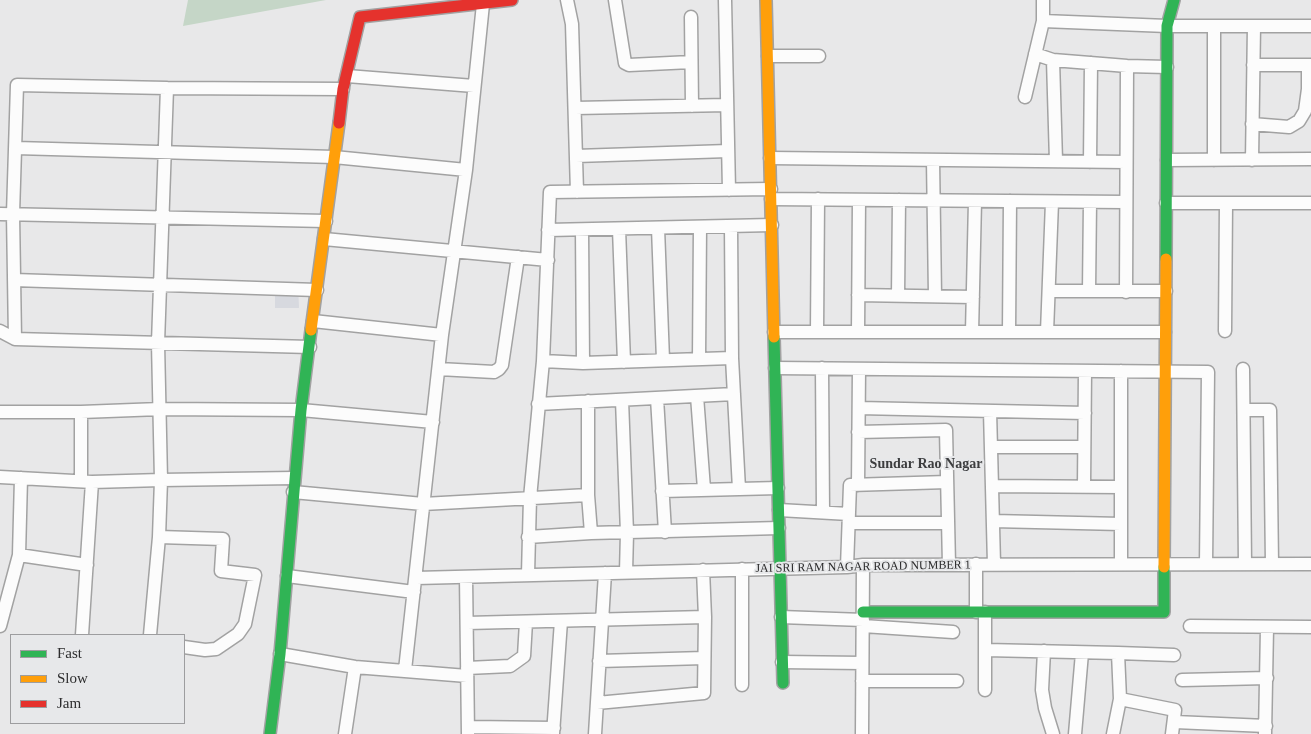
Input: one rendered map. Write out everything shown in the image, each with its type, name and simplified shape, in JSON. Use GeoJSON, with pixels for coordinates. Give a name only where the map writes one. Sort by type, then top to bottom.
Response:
{"type":"FeatureCollection","features":[{"type":"Feature","properties":{"kind":"street"},"geometry":{"type":"LineString","coordinates":[[270,734],[280,654],[294,478],[317,290],[343,89],[360,16],[512,0]]}},
{"type":"Feature","properties":{"kind":"street"},"geometry":{"type":"LineString","coordinates":[[567,0],[572,24],[576,192]]}},
{"type":"Feature","properties":{"kind":"street"},"geometry":{"type":"LineString","coordinates":[[615,0],[625,63],[629,65],[691,62]]}},
{"type":"Feature","properties":{"kind":"street"},"geometry":{"type":"LineString","coordinates":[[725,0],[729,190]]}},
{"type":"Feature","properties":{"kind":"street"},"geometry":{"type":"LineString","coordinates":[[766,0],[783,682]]}},
{"type":"Feature","properties":{"kind":"street"},"geometry":{"type":"LineString","coordinates":[[1025,97],[1043,21],[1043,0]]}},
{"type":"Feature","properties":{"kind":"street"},"geometry":{"type":"LineString","coordinates":[[781,617],[863,619],[981,612],[1164,612],[1167,67],[1168,26],[1174,0]]}},
{"type":"Feature","properties":{"kind":"street"},"geometry":{"type":"LineString","coordinates":[[405,670],[442,335],[466,170],[483,4]]}},
{"type":"Feature","properties":{"kind":"street"},"geometry":{"type":"LineString","coordinates":[[691,17],[692,106]]}},
{"type":"Feature","properties":{"kind":"street"},"geometry":{"type":"LineString","coordinates":[[1043,21],[1168,26],[1311,26]]}},
{"type":"Feature","properties":{"kind":"street"},"geometry":{"type":"LineString","coordinates":[[1214,26],[1214,160]]}},
{"type":"Feature","properties":{"kind":"street"},"geometry":{"type":"LineString","coordinates":[[1252,160],[1254,26]]}},
{"type":"Feature","properties":{"kind":"street"},"geometry":{"type":"LineString","coordinates":[[1035,54],[1053,60],[1091,64],[1167,67]]}},
{"type":"Feature","properties":{"kind":"street"},"geometry":{"type":"LineString","coordinates":[[768,56],[819,56]]}},
{"type":"Feature","properties":{"kind":"street"},"geometry":{"type":"LineString","coordinates":[[1053,60],[1056,161]]}},
{"type":"Feature","properties":{"kind":"street"},"geometry":{"type":"LineString","coordinates":[[1090,162],[1091,64]]}},
{"type":"Feature","properties":{"kind":"street"},"geometry":{"type":"LineString","coordinates":[[1252,124],[1289,126],[1299,121],[1305,111],[1309,65],[1253,65]]}},
{"type":"Feature","properties":{"kind":"street"},"geometry":{"type":"LineString","coordinates":[[1126,292],[1127,66]]}},
{"type":"Feature","properties":{"kind":"street"},"geometry":{"type":"LineString","coordinates":[[347,76],[474,86]]}},
{"type":"Feature","properties":{"kind":"street"},"geometry":{"type":"LineString","coordinates":[[15,339],[13,214],[17,85],[343,89]]}},
{"type":"Feature","properties":{"kind":"street"},"geometry":{"type":"LineString","coordinates":[[150,634],[160,537],[161,480],[158,343],[166,88]]}},
{"type":"Feature","properties":{"kind":"street"},"geometry":{"type":"LineString","coordinates":[[574,108],[727,105]]}},
{"type":"Feature","properties":{"kind":"street"},"geometry":{"type":"LineString","coordinates":[[16,148],[334,157],[466,170]]}},
{"type":"Feature","properties":{"kind":"street"},"geometry":{"type":"LineString","coordinates":[[576,156],[728,151]]}},
{"type":"Feature","properties":{"kind":"street"},"geometry":{"type":"LineString","coordinates":[[770,158],[1126,162]]}},
{"type":"Feature","properties":{"kind":"street"},"geometry":{"type":"LineString","coordinates":[[1167,160],[1311,159]]}},
{"type":"Feature","properties":{"kind":"street"},"geometry":{"type":"LineString","coordinates":[[933,160],[936,296]]}},
{"type":"Feature","properties":{"kind":"street"},"geometry":{"type":"LineString","coordinates":[[528,574],[530,498],[543,361],[550,192],[729,190],[818,199],[1125,202]]}},
{"type":"Feature","properties":{"kind":"street"},"geometry":{"type":"LineString","coordinates":[[817,332],[818,199]]}},
{"type":"Feature","properties":{"kind":"street"},"geometry":{"type":"LineString","coordinates":[[858,200],[858,332]]}},
{"type":"Feature","properties":{"kind":"street"},"geometry":{"type":"LineString","coordinates":[[898,296],[899,200]]}},
{"type":"Feature","properties":{"kind":"street"},"geometry":{"type":"LineString","coordinates":[[972,332],[975,201]]}},
{"type":"Feature","properties":{"kind":"street"},"geometry":{"type":"LineString","coordinates":[[1009,332],[1010,201]]}},
{"type":"Feature","properties":{"kind":"street"},"geometry":{"type":"LineString","coordinates":[[1047,332],[1052,202]]}},
{"type":"Feature","properties":{"kind":"street"},"geometry":{"type":"LineString","coordinates":[[1089,292],[1090,202]]}},
{"type":"Feature","properties":{"kind":"street"},"geometry":{"type":"LineString","coordinates":[[1225,331],[1226,202]]}},
{"type":"Feature","properties":{"kind":"street"},"geometry":{"type":"LineString","coordinates":[[1166,203],[1311,203]]}},
{"type":"Feature","properties":{"kind":"street"},"geometry":{"type":"LineString","coordinates":[[0,214],[326,222]]}},
{"type":"Feature","properties":{"kind":"street"},"geometry":{"type":"LineString","coordinates":[[548,230],[772,225]]}},
{"type":"Feature","properties":{"kind":"street"},"geometry":{"type":"LineString","coordinates":[[731,226],[732,358],[739,489]]}},
{"type":"Feature","properties":{"kind":"street"},"geometry":{"type":"LineString","coordinates":[[699,359],[700,227]]}},
{"type":"Feature","properties":{"kind":"street"},"geometry":{"type":"LineString","coordinates":[[658,228],[663,360]]}},
{"type":"Feature","properties":{"kind":"street"},"geometry":{"type":"LineString","coordinates":[[618,229],[624,362]]}},
{"type":"Feature","properties":{"kind":"street"},"geometry":{"type":"LineString","coordinates":[[582,230],[584,363]]}},
{"type":"Feature","properties":{"kind":"street"},"geometry":{"type":"LineString","coordinates":[[324,239],[548,260]]}},
{"type":"Feature","properties":{"kind":"street"},"geometry":{"type":"LineString","coordinates":[[439,369],[494,372],[499,370],[502,365],[518,258]]}},
{"type":"Feature","properties":{"kind":"street"},"geometry":{"type":"LineString","coordinates":[[14,280],[317,290]]}},
{"type":"Feature","properties":{"kind":"street"},"geometry":{"type":"LineString","coordinates":[[1049,291],[1166,291]]}},
{"type":"Feature","properties":{"kind":"street"},"geometry":{"type":"LineString","coordinates":[[858,295],[973,297]]}},
{"type":"Feature","properties":{"kind":"street"},"geometry":{"type":"LineString","coordinates":[[313,322],[442,335]]}},
{"type":"Feature","properties":{"kind":"street"},"geometry":{"type":"LineString","coordinates":[[0,331],[15,339],[310,347]]}},
{"type":"Feature","properties":{"kind":"street"},"geometry":{"type":"LineString","coordinates":[[774,332],[1166,332]]}},
{"type":"Feature","properties":{"kind":"street"},"geometry":{"type":"LineString","coordinates":[[543,361],[584,363],[732,358]]}},
{"type":"Feature","properties":{"kind":"street"},"geometry":{"type":"LineString","coordinates":[[775,368],[1208,372],[1206,564]]}},
{"type":"Feature","properties":{"kind":"street"},"geometry":{"type":"LineString","coordinates":[[822,368],[823,512]]}},
{"type":"Feature","properties":{"kind":"street"},"geometry":{"type":"LineString","coordinates":[[1243,368],[1245,564]]}},
{"type":"Feature","properties":{"kind":"street"},"geometry":{"type":"LineString","coordinates":[[858,485],[859,369]]}},
{"type":"Feature","properties":{"kind":"street"},"geometry":{"type":"LineString","coordinates":[[1084,486],[1086,371]]}},
{"type":"Feature","properties":{"kind":"street"},"geometry":{"type":"LineString","coordinates":[[1121,371],[1121,564]]}},
{"type":"Feature","properties":{"kind":"street"},"geometry":{"type":"LineString","coordinates":[[538,404],[734,394]]}},
{"type":"Feature","properties":{"kind":"street"},"geometry":{"type":"LineString","coordinates":[[697,396],[704,489]]}},
{"type":"Feature","properties":{"kind":"street"},"geometry":{"type":"LineString","coordinates":[[657,398],[665,532]]}},
{"type":"Feature","properties":{"kind":"street"},"geometry":{"type":"LineString","coordinates":[[622,400],[627,533],[626,572]]}},
{"type":"Feature","properties":{"kind":"street"},"geometry":{"type":"LineString","coordinates":[[588,401],[588,495],[591,533]]}},
{"type":"Feature","properties":{"kind":"street"},"geometry":{"type":"LineString","coordinates":[[859,408],[1085,413]]}},
{"type":"Feature","properties":{"kind":"street"},"geometry":{"type":"LineString","coordinates":[[0,412],[81,412],[160,409],[302,410],[433,422]]}},
{"type":"Feature","properties":{"kind":"street"},"geometry":{"type":"LineString","coordinates":[[1244,410],[1270,410],[1272,564]]}},
{"type":"Feature","properties":{"kind":"street"},"geometry":{"type":"LineString","coordinates":[[990,411],[994,564]]}},
{"type":"Feature","properties":{"kind":"street"},"geometry":{"type":"LineString","coordinates":[[81,412],[87,482],[87,566],[82,634]]}},
{"type":"Feature","properties":{"kind":"street"},"geometry":{"type":"LineString","coordinates":[[858,432],[946,430],[949,564]]}},
{"type":"Feature","properties":{"kind":"street"},"geometry":{"type":"LineString","coordinates":[[991,448],[1084,447]]}},
{"type":"Feature","properties":{"kind":"street"},"geometry":{"type":"LineString","coordinates":[[0,477],[87,482],[294,478]]}},
{"type":"Feature","properties":{"kind":"street"},"geometry":{"type":"LineString","coordinates":[[1,619],[19,555],[21,478]]}},
{"type":"Feature","properties":{"kind":"street"},"geometry":{"type":"LineString","coordinates":[[848,567],[850,485],[947,482]]}},
{"type":"Feature","properties":{"kind":"street"},"geometry":{"type":"LineString","coordinates":[[992,486],[1121,487]]}},
{"type":"Feature","properties":{"kind":"street"},"geometry":{"type":"LineString","coordinates":[[662,491],[778,488]]}},
{"type":"Feature","properties":{"kind":"street"},"geometry":{"type":"LineString","coordinates":[[293,492],[423,504],[588,495]]}},
{"type":"Feature","properties":{"kind":"street"},"geometry":{"type":"LineString","coordinates":[[779,510],[823,512],[849,518],[948,523]]}},
{"type":"Feature","properties":{"kind":"street"},"geometry":{"type":"LineString","coordinates":[[993,521],[1121,524]]}},
{"type":"Feature","properties":{"kind":"street"},"geometry":{"type":"LineString","coordinates":[[528,537],[591,533],[779,528]]}},
{"type":"Feature","properties":{"kind":"street"},"geometry":{"type":"LineString","coordinates":[[160,537],[223,540],[221,572],[255,575],[245,624],[238,634],[216,649],[205,650],[185,647]]}},
{"type":"Feature","properties":{"kind":"street"},"geometry":{"type":"LineString","coordinates":[[19,555],[87,566]]}},
{"type":"Feature","properties":{"kind":"street"},"geometry":{"type":"LineString","coordinates":[[976,564],[986,650],[985,690]]}},
{"type":"Feature","properties":{"kind":"street","name":"JAI SRI RAM NAGAR ROAD NUMBER 1"},"geometry":{"type":"LineString","coordinates":[[416,578],[848,567],[863,565],[1311,564]]}},
{"type":"Feature","properties":{"kind":"street"},"geometry":{"type":"LineString","coordinates":[[862,734],[863,565]]}},
{"type":"Feature","properties":{"kind":"street"},"geometry":{"type":"LineString","coordinates":[[742,569],[742,685]]}},
{"type":"Feature","properties":{"kind":"street"},"geometry":{"type":"LineString","coordinates":[[597,703],[704,693],[705,618],[703,570]]}},
{"type":"Feature","properties":{"kind":"street"},"geometry":{"type":"LineString","coordinates":[[595,734],[605,573]]}},
{"type":"Feature","properties":{"kind":"street"},"geometry":{"type":"LineString","coordinates":[[287,576],[414,592]]}},
{"type":"Feature","properties":{"kind":"street"},"geometry":{"type":"LineString","coordinates":[[466,576],[468,730],[553,731],[561,621]]}},
{"type":"Feature","properties":{"kind":"street"},"geometry":{"type":"LineString","coordinates":[[467,623],[705,618]]}},
{"type":"Feature","properties":{"kind":"street"},"geometry":{"type":"LineString","coordinates":[[863,619],[953,632]]}},
{"type":"Feature","properties":{"kind":"street"},"geometry":{"type":"LineString","coordinates":[[280,654],[355,666],[467,672],[510,666],[524,656],[526,622]]}},
{"type":"Feature","properties":{"kind":"street"},"geometry":{"type":"LineString","coordinates":[[1190,626],[1311,627]]}},
{"type":"Feature","properties":{"kind":"street"},"geometry":{"type":"LineString","coordinates":[[1120,699],[1176,710],[1174,728],[1265,730],[1267,628]]}},
{"type":"Feature","properties":{"kind":"street"},"geometry":{"type":"LineString","coordinates":[[986,650],[1174,655]]}},
{"type":"Feature","properties":{"kind":"street"},"geometry":{"type":"LineString","coordinates":[[1044,651],[1042,690],[1053,734]]}},
{"type":"Feature","properties":{"kind":"street"},"geometry":{"type":"LineString","coordinates":[[1075,734],[1082,653]]}},
{"type":"Feature","properties":{"kind":"street"},"geometry":{"type":"LineString","coordinates":[[1113,734],[1120,699],[1118,653]]}},
{"type":"Feature","properties":{"kind":"street"},"geometry":{"type":"LineString","coordinates":[[599,661],[704,658]]}},
{"type":"Feature","properties":{"kind":"street"},"geometry":{"type":"LineString","coordinates":[[782,662],[862,663]]}},
{"type":"Feature","properties":{"kind":"street"},"geometry":{"type":"LineString","coordinates":[[345,734],[355,666]]}},
{"type":"Feature","properties":{"kind":"street"},"geometry":{"type":"LineString","coordinates":[[1182,680],[1267,678]]}},
{"type":"Feature","properties":{"kind":"street"},"geometry":{"type":"LineString","coordinates":[[862,681],[957,681]]}},
{"type":"Feature","properties":{"kind":"shaded area"},"geometry":{"type":"Polygon","coordinates":[[[298,282],[299,308],[275,308],[275,283],[298,282]]]}},
{"type":"Feature","properties":{"kind":"green space"},"geometry":{"type":"Polygon","coordinates":[[[188,0],[326,0],[183,26],[188,0]]]}},
{"type":"Feature","properties":{"kind":"traffic: fast"},"geometry":{"type":"LineString","coordinates":[[1166,259],[1167,26],[1174,0]]}},
{"type":"Feature","properties":{"kind":"traffic: fast"},"geometry":{"type":"LineString","coordinates":[[270,734],[280,654],[301,410],[311,330]]}},
{"type":"Feature","properties":{"kind":"traffic: fast"},"geometry":{"type":"LineString","coordinates":[[774,337],[783,683]]}},
{"type":"Feature","properties":{"kind":"traffic: fast"},"geometry":{"type":"LineString","coordinates":[[863,612],[1164,612],[1164,567]]}},
{"type":"Feature","properties":{"kind":"traffic: slow"},"geometry":{"type":"LineString","coordinates":[[766,0],[774,337]]}},
{"type":"Feature","properties":{"kind":"traffic: slow"},"geometry":{"type":"LineString","coordinates":[[311,330],[339,123]]}},
{"type":"Feature","properties":{"kind":"traffic: slow"},"geometry":{"type":"LineString","coordinates":[[1164,567],[1166,259]]}},
{"type":"Feature","properties":{"kind":"traffic: jam"},"geometry":{"type":"LineString","coordinates":[[339,123],[343,89],[360,17],[512,0]]}},
{"type":"Feature","properties":{"kind":"district","name":"Sundar Rao Nagar"},"geometry":{"type":"Point","coordinates":[926,464]}}]}
